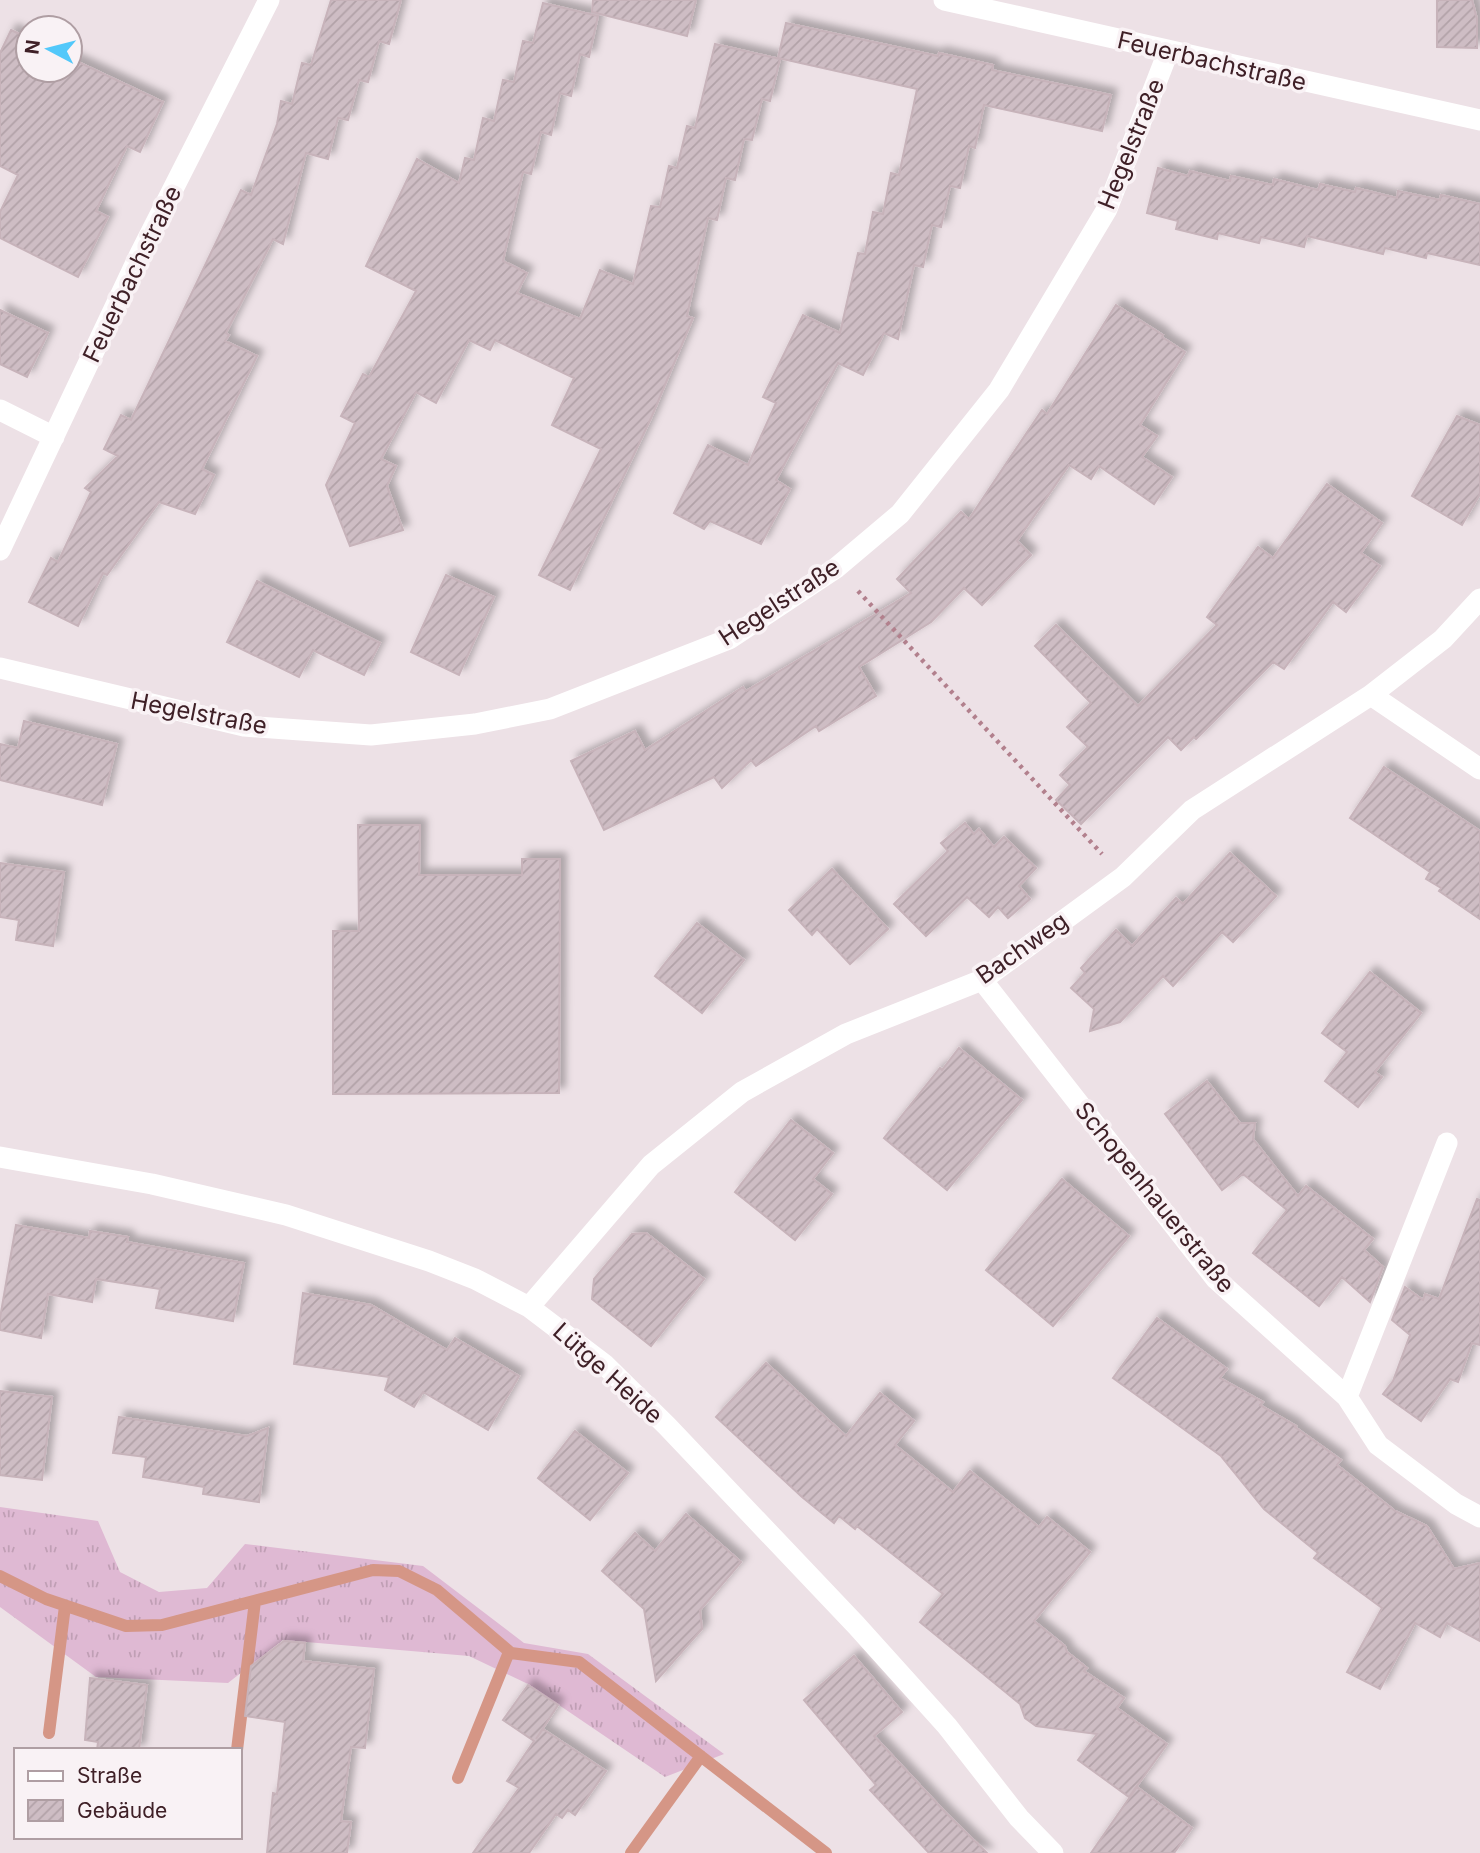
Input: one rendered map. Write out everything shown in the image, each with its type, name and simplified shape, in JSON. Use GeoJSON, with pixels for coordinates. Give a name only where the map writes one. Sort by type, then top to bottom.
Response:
{"type":"FeatureCollection","features":[{"type":"Feature","properties":{"kind":"street","name":"Feuerbachstraße"},"geometry":{"type":"LineString","coordinates":[[0,550],[140,254],[269,0]]}},
{"type":"Feature","properties":{"kind":"street","name":"Feuerbachstraße"},"geometry":{"type":"LineString","coordinates":[[944,0],[1480,120]]}},
{"type":"Feature","properties":{"kind":"street","name":"Hegelstraße"},"geometry":{"type":"LineString","coordinates":[[0,667],[244,726],[371,735],[475,724],[550,709],[729,639],[836,568],[900,514],[999,390],[1107,209],[1168,52]]}},
{"type":"Feature","properties":{"kind":"street"},"geometry":{"type":"LineString","coordinates":[[0,410],[54,437]]}},
{"type":"Feature","properties":{"kind":"street","name":"Bachweg"},"geometry":{"type":"LineString","coordinates":[[529,1307],[651,1165],[743,1092],[846,1034],[982,980],[1123,877],[1192,810],[1371,695],[1443,639],[1480,599]]}},
{"type":"Feature","properties":{"kind":"street"},"geometry":{"type":"LineString","coordinates":[[1371,695],[1480,769]]}},
{"type":"Feature","properties":{"kind":"street","name":"Schopenhauerstraße"},"geometry":{"type":"LineString","coordinates":[[982,980],[1216,1279],[1347,1397],[1378,1445],[1456,1504],[1480,1517]]}},
{"type":"Feature","properties":{"kind":"street"},"geometry":{"type":"LineString","coordinates":[[1347,1397],[1447,1143]]}},
{"type":"Feature","properties":{"kind":"street","name":"Lütge Heide"},"geometry":{"type":"LineString","coordinates":[[0,1157],[152,1184],[286,1215],[429,1261],[475,1279],[529,1307],[604,1364],[667,1426],[856,1625],[947,1726],[1019,1818],[1053,1853]]}},
{"type":"Feature","properties":{"kind":"path"},"geometry":{"type":"LineString","coordinates":[[836,568],[1123,877]]}},
{"type":"Feature","properties":{"kind":"green space"},"geometry":{"type":"Polygon","coordinates":[[[0,1507],[98,1521],[120,1572],[159,1592],[207,1588],[245,1544],[423,1566],[524,1643],[588,1654],[724,1754],[665,1777],[528,1684],[469,1656],[283,1640],[228,1683],[96,1677],[0,1607],[0,1507]]]}},
{"type":"Feature","properties":{"kind":"building"},"geometry":{"type":"Polygon","coordinates":[[[331,0],[401,0],[389,44],[379,41],[368,82],[359,80],[348,120],[338,118],[328,159],[306,153],[283,244],[273,239],[226,333],[229,335],[225,341],[257,356],[202,469],[214,475],[195,514],[159,502],[107,575],[103,573],[78,626],[29,602],[51,558],[58,562],[91,492],[85,488],[118,456],[104,449],[121,415],[131,420],[241,190],[251,195],[277,124],[281,101],[292,104],[302,63],[311,65],[331,0]]]}},
{"type":"Feature","properties":{"kind":"building"},"geometry":{"type":"Polygon","coordinates":[[[593,0],[696,0],[687,36],[592,12],[593,0]]]}},
{"type":"Feature","properties":{"kind":"building"},"geometry":{"type":"Polygon","coordinates":[[[1437,0],[1472,0],[1477,19],[1477,48],[1437,47],[1437,0]]]}},
{"type":"Feature","properties":{"kind":"building"},"geometry":{"type":"Polygon","coordinates":[[[543,3],[598,16],[589,57],[580,54],[571,96],[560,93],[551,135],[541,132],[531,174],[523,172],[503,261],[527,273],[517,293],[580,319],[600,270],[633,284],[651,206],[660,207],[669,166],[677,168],[687,126],[695,128],[715,44],[780,59],[770,101],[762,99],[752,140],[744,139],[735,180],[726,178],[717,220],[708,218],[687,316],[693,318],[652,416],[570,590],[539,575],[601,449],[552,425],[574,378],[495,340],[490,350],[469,340],[436,403],[416,392],[381,459],[396,466],[387,486],[403,530],[350,546],[326,485],[355,423],[341,416],[363,374],[369,377],[416,291],[366,266],[417,159],[459,183],[465,158],[474,160],[483,118],[494,121],[503,80],[514,82],[523,41],[533,43],[543,3]]]}},
{"type":"Feature","properties":{"kind":"building"},"geometry":{"type":"Polygon","coordinates":[[[786,23],[938,56],[939,53],[993,65],[992,70],[1111,95],[1102,131],[984,105],[975,148],[969,146],[960,188],[950,186],[941,227],[932,225],[923,267],[914,265],[898,339],[884,333],[863,375],[838,363],[776,480],[790,489],[761,544],[710,521],[704,529],[674,513],[708,445],[748,465],[776,403],[763,397],[803,315],[840,333],[858,253],[865,254],[873,212],[883,214],[891,173],[899,175],[917,89],[778,58],[786,23]]]}},
{"type":"Feature","properties":{"kind":"building"},"geometry":{"type":"Polygon","coordinates":[[[11,30],[14,31],[14,84],[84,84],[84,65],[163,102],[140,152],[127,146],[96,211],[108,217],[78,277],[0,238],[0,212],[18,175],[0,166],[0,53],[11,30]]]}},
{"type":"Feature","properties":{"kind":"building"},"geometry":{"type":"Polygon","coordinates":[[[1158,168],[1188,176],[1190,171],[1230,181],[1231,176],[1273,185],[1274,179],[1318,190],[1320,184],[1355,192],[1356,188],[1397,198],[1398,191],[1440,200],[1441,195],[1480,204],[1480,265],[1427,253],[1426,258],[1385,248],[1383,254],[1307,236],[1304,247],[1261,237],[1259,243],[1218,233],[1217,239],[1176,229],[1178,221],[1147,213],[1158,168]]]}},
{"type":"Feature","properties":{"kind":"building"},"geometry":{"type":"Polygon","coordinates":[[[1116,305],[1185,352],[1140,425],[1157,436],[1142,457],[1172,477],[1154,504],[1099,466],[1091,479],[1069,465],[1017,541],[1031,555],[982,605],[964,588],[931,622],[859,667],[876,696],[819,731],[816,726],[756,766],[751,760],[722,788],[714,777],[604,830],[571,761],[635,731],[645,750],[743,687],[746,691],[911,593],[897,579],[961,512],[969,519],[1042,410],[1047,414],[1116,305]]]}},
{"type":"Feature","properties":{"kind":"building"},"geometry":{"type":"Polygon","coordinates":[[[0,310],[48,333],[27,377],[0,364],[0,310]]]}},
{"type":"Feature","properties":{"kind":"building"},"geometry":{"type":"Polygon","coordinates":[[[1457,416],[1480,425],[1480,494],[1462,525],[1412,496],[1457,416]]]}},
{"type":"Feature","properties":{"kind":"building"},"geometry":{"type":"Polygon","coordinates":[[[1327,484],[1382,523],[1361,553],[1380,566],[1346,612],[1333,602],[1284,669],[1273,662],[1196,739],[1194,737],[1181,750],[1168,737],[1081,824],[1056,800],[1070,785],[1060,775],[1088,747],[1067,727],[1091,703],[1035,646],[1056,625],[1138,706],[1217,625],[1207,617],[1258,547],[1273,558],[1327,484]]]}},
{"type":"Feature","properties":{"kind":"building"},"geometry":{"type":"Polygon","coordinates":[[[446,575],[494,597],[459,675],[411,652],[446,575]]]}},
{"type":"Feature","properties":{"kind":"building"},"geometry":{"type":"Polygon","coordinates":[[[257,581],[380,643],[364,675],[313,650],[299,677],[227,642],[257,581]]]}},
{"type":"Feature","properties":{"kind":"building"},"geometry":{"type":"Polygon","coordinates":[[[24,721],[117,744],[102,805],[0,780],[0,744],[18,748],[24,721]]]}},
{"type":"Feature","properties":{"kind":"building"},"geometry":{"type":"Polygon","coordinates":[[[1384,767],[1480,831],[1480,919],[1426,879],[1430,872],[1350,818],[1384,767]]]}},
{"type":"Feature","properties":{"kind":"building"},"geometry":{"type":"Polygon","coordinates":[[[965,823],[974,834],[979,829],[994,847],[1004,837],[1036,868],[1019,886],[1030,899],[1008,918],[998,907],[989,917],[967,897],[926,936],[894,904],[948,851],[941,843],[965,823]]]}},
{"type":"Feature","properties":{"kind":"building"},"geometry":{"type":"Polygon","coordinates":[[[358,825],[420,825],[419,875],[522,875],[522,859],[560,859],[559,1093],[333,1094],[333,931],[359,931],[358,825]]]}},
{"type":"Feature","properties":{"kind":"building"},"geometry":{"type":"Polygon","coordinates":[[[1230,853],[1276,896],[1233,942],[1222,932],[1173,986],[1163,976],[1120,1022],[1090,1031],[1094,1009],[1071,988],[1085,973],[1081,968],[1116,930],[1132,946],[1176,898],[1183,904],[1230,853]]]}},
{"type":"Feature","properties":{"kind":"building"},"geometry":{"type":"Polygon","coordinates":[[[0,863],[64,872],[53,946],[16,940],[19,920],[0,917],[0,863]]]}},
{"type":"Feature","properties":{"kind":"building"},"geometry":{"type":"Polygon","coordinates":[[[832,869],[888,929],[850,964],[817,929],[812,935],[789,910],[832,869]]]}},
{"type":"Feature","properties":{"kind":"building"},"geometry":{"type":"Polygon","coordinates":[[[697,923],[744,960],[702,1013],[655,976],[697,923]]]}},
{"type":"Feature","properties":{"kind":"building"},"geometry":{"type":"Polygon","coordinates":[[[1370,972],[1421,1013],[1375,1072],[1382,1077],[1358,1107],[1325,1081],[1347,1052],[1322,1033],[1370,972]]]}},
{"type":"Feature","properties":{"kind":"building"},"geometry":{"type":"Polygon","coordinates":[[[959,1048],[1022,1100],[947,1190],[884,1138],[959,1048]]]}},
{"type":"Feature","properties":{"kind":"building"},"geometry":{"type":"Polygon","coordinates":[[[1207,1081],[1240,1123],[1255,1123],[1253,1139],[1298,1196],[1306,1186],[1373,1239],[1364,1250],[1383,1267],[1370,1302],[1342,1277],[1319,1306],[1253,1253],[1287,1210],[1243,1174],[1222,1190],[1165,1114],[1207,1081]]]}},
{"type":"Feature","properties":{"kind":"building"},"geometry":{"type":"Polygon","coordinates":[[[791,1120],[833,1153],[813,1179],[832,1194],[795,1240],[735,1192],[791,1120]]]}},
{"type":"Feature","properties":{"kind":"building"},"geometry":{"type":"Polygon","coordinates":[[[1062,1179],[1129,1236],[1053,1326],[986,1270],[1062,1179]]]}},
{"type":"Feature","properties":{"kind":"building"},"geometry":{"type":"Polygon","coordinates":[[[1477,1199],[1480,1200],[1480,1345],[1472,1343],[1458,1382],[1450,1379],[1421,1421],[1383,1394],[1393,1381],[1410,1335],[1392,1320],[1405,1287],[1423,1300],[1425,1294],[1439,1299],[1477,1199]]]}},
{"type":"Feature","properties":{"kind":"building"},"geometry":{"type":"Polygon","coordinates":[[[16,1225],[89,1238],[90,1231],[128,1237],[127,1242],[244,1263],[233,1321],[156,1308],[160,1289],[96,1279],[92,1302],[48,1294],[41,1338],[0,1330],[16,1225]]]}},
{"type":"Feature","properties":{"kind":"building"},"geometry":{"type":"Polygon","coordinates":[[[646,1233],[704,1279],[651,1346],[592,1299],[594,1279],[632,1234],[646,1233]]]}},
{"type":"Feature","properties":{"kind":"building"},"geometry":{"type":"Polygon","coordinates":[[[303,1293],[371,1305],[447,1350],[455,1338],[519,1376],[488,1430],[423,1392],[414,1407],[385,1390],[389,1377],[294,1364],[303,1293]]]}},
{"type":"Feature","properties":{"kind":"building"},"geometry":{"type":"Polygon","coordinates":[[[1157,1318],[1227,1369],[1220,1378],[1263,1402],[1260,1405],[1296,1426],[1341,1460],[1337,1465],[1395,1511],[1427,1526],[1454,1569],[1480,1563],[1480,1641],[1447,1623],[1440,1637],[1415,1623],[1380,1689],[1347,1672],[1382,1608],[1314,1558],[1318,1553],[1264,1509],[1221,1456],[1113,1378],[1157,1318]]]}},
{"type":"Feature","properties":{"kind":"building"},"geometry":{"type":"Polygon","coordinates":[[[766,1363],[846,1436],[880,1393],[914,1421],[895,1445],[953,1492],[970,1471],[1039,1527],[1047,1517],[1090,1552],[1034,1621],[1087,1668],[1084,1671],[1124,1698],[1117,1708],[1167,1744],[1129,1797],[1078,1760],[1097,1734],[1036,1726],[1025,1718],[1020,1704],[920,1622],[943,1594],[857,1526],[855,1529],[839,1516],[834,1523],[716,1417],[766,1363]]]}},
{"type":"Feature","properties":{"kind":"building"},"geometry":{"type":"Polygon","coordinates":[[[0,1391],[52,1397],[42,1480],[0,1475],[0,1391]]]}},
{"type":"Feature","properties":{"kind":"building"},"geometry":{"type":"Polygon","coordinates":[[[119,1417],[247,1436],[268,1428],[259,1502],[203,1494],[204,1487],[143,1477],[146,1457],[113,1453],[119,1417]]]}},
{"type":"Feature","properties":{"kind":"building"},"geometry":{"type":"Polygon","coordinates":[[[575,1431],[628,1473],[590,1520],[538,1478],[575,1431]]]}},
{"type":"Feature","properties":{"kind":"building"},"geometry":{"type":"Polygon","coordinates":[[[686,1514],[741,1562],[700,1610],[702,1629],[656,1681],[644,1609],[602,1571],[635,1533],[655,1551],[686,1514]]]}},
{"type":"Feature","properties":{"kind":"building"},"geometry":{"type":"Polygon","coordinates":[[[284,1641],[305,1643],[303,1661],[374,1669],[365,1748],[351,1747],[341,1821],[351,1822],[347,1853],[267,1853],[273,1793],[277,1794],[285,1722],[245,1716],[251,1666],[284,1641]]]}},
{"type":"Feature","properties":{"kind":"building"},"geometry":{"type":"Polygon","coordinates":[[[854,1656],[902,1712],[874,1736],[987,1853],[929,1853],[870,1790],[876,1785],[804,1700],[854,1656]]]}},
{"type":"Feature","properties":{"kind":"building"},"geometry":{"type":"Polygon","coordinates":[[[90,1678],[147,1685],[139,1748],[97,1748],[98,1742],[85,1740],[90,1678]]]}},
{"type":"Feature","properties":{"kind":"building"},"geometry":{"type":"Polygon","coordinates":[[[528,1685],[558,1705],[536,1739],[543,1729],[606,1771],[575,1815],[568,1810],[562,1818],[556,1814],[529,1853],[473,1853],[519,1788],[507,1781],[534,1741],[503,1720],[528,1685]]]}},
{"type":"Feature","properties":{"kind":"building"},"geometry":{"type":"Polygon","coordinates":[[[1137,1787],[1192,1828],[1174,1853],[1091,1853],[1137,1787]]]}},
{"type":"Feature","properties":{"kind":"waterway"},"geometry":{"type":"LineString","coordinates":[[0,1576],[46,1599],[126,1626],[162,1625],[373,1570],[399,1571],[437,1590],[511,1653],[579,1662],[826,1853]]}},
{"type":"Feature","properties":{"kind":"waterway"},"geometry":{"type":"LineString","coordinates":[[237,1748],[255,1601]]}},
{"type":"Feature","properties":{"kind":"waterway"},"geometry":{"type":"LineString","coordinates":[[49,1733],[65,1606]]}},
{"type":"Feature","properties":{"kind":"waterway"},"geometry":{"type":"LineString","coordinates":[[458,1778],[509,1652]]}},
{"type":"Feature","properties":{"kind":"waterway"},"geometry":{"type":"LineString","coordinates":[[631,1853],[701,1756]]}}]}
